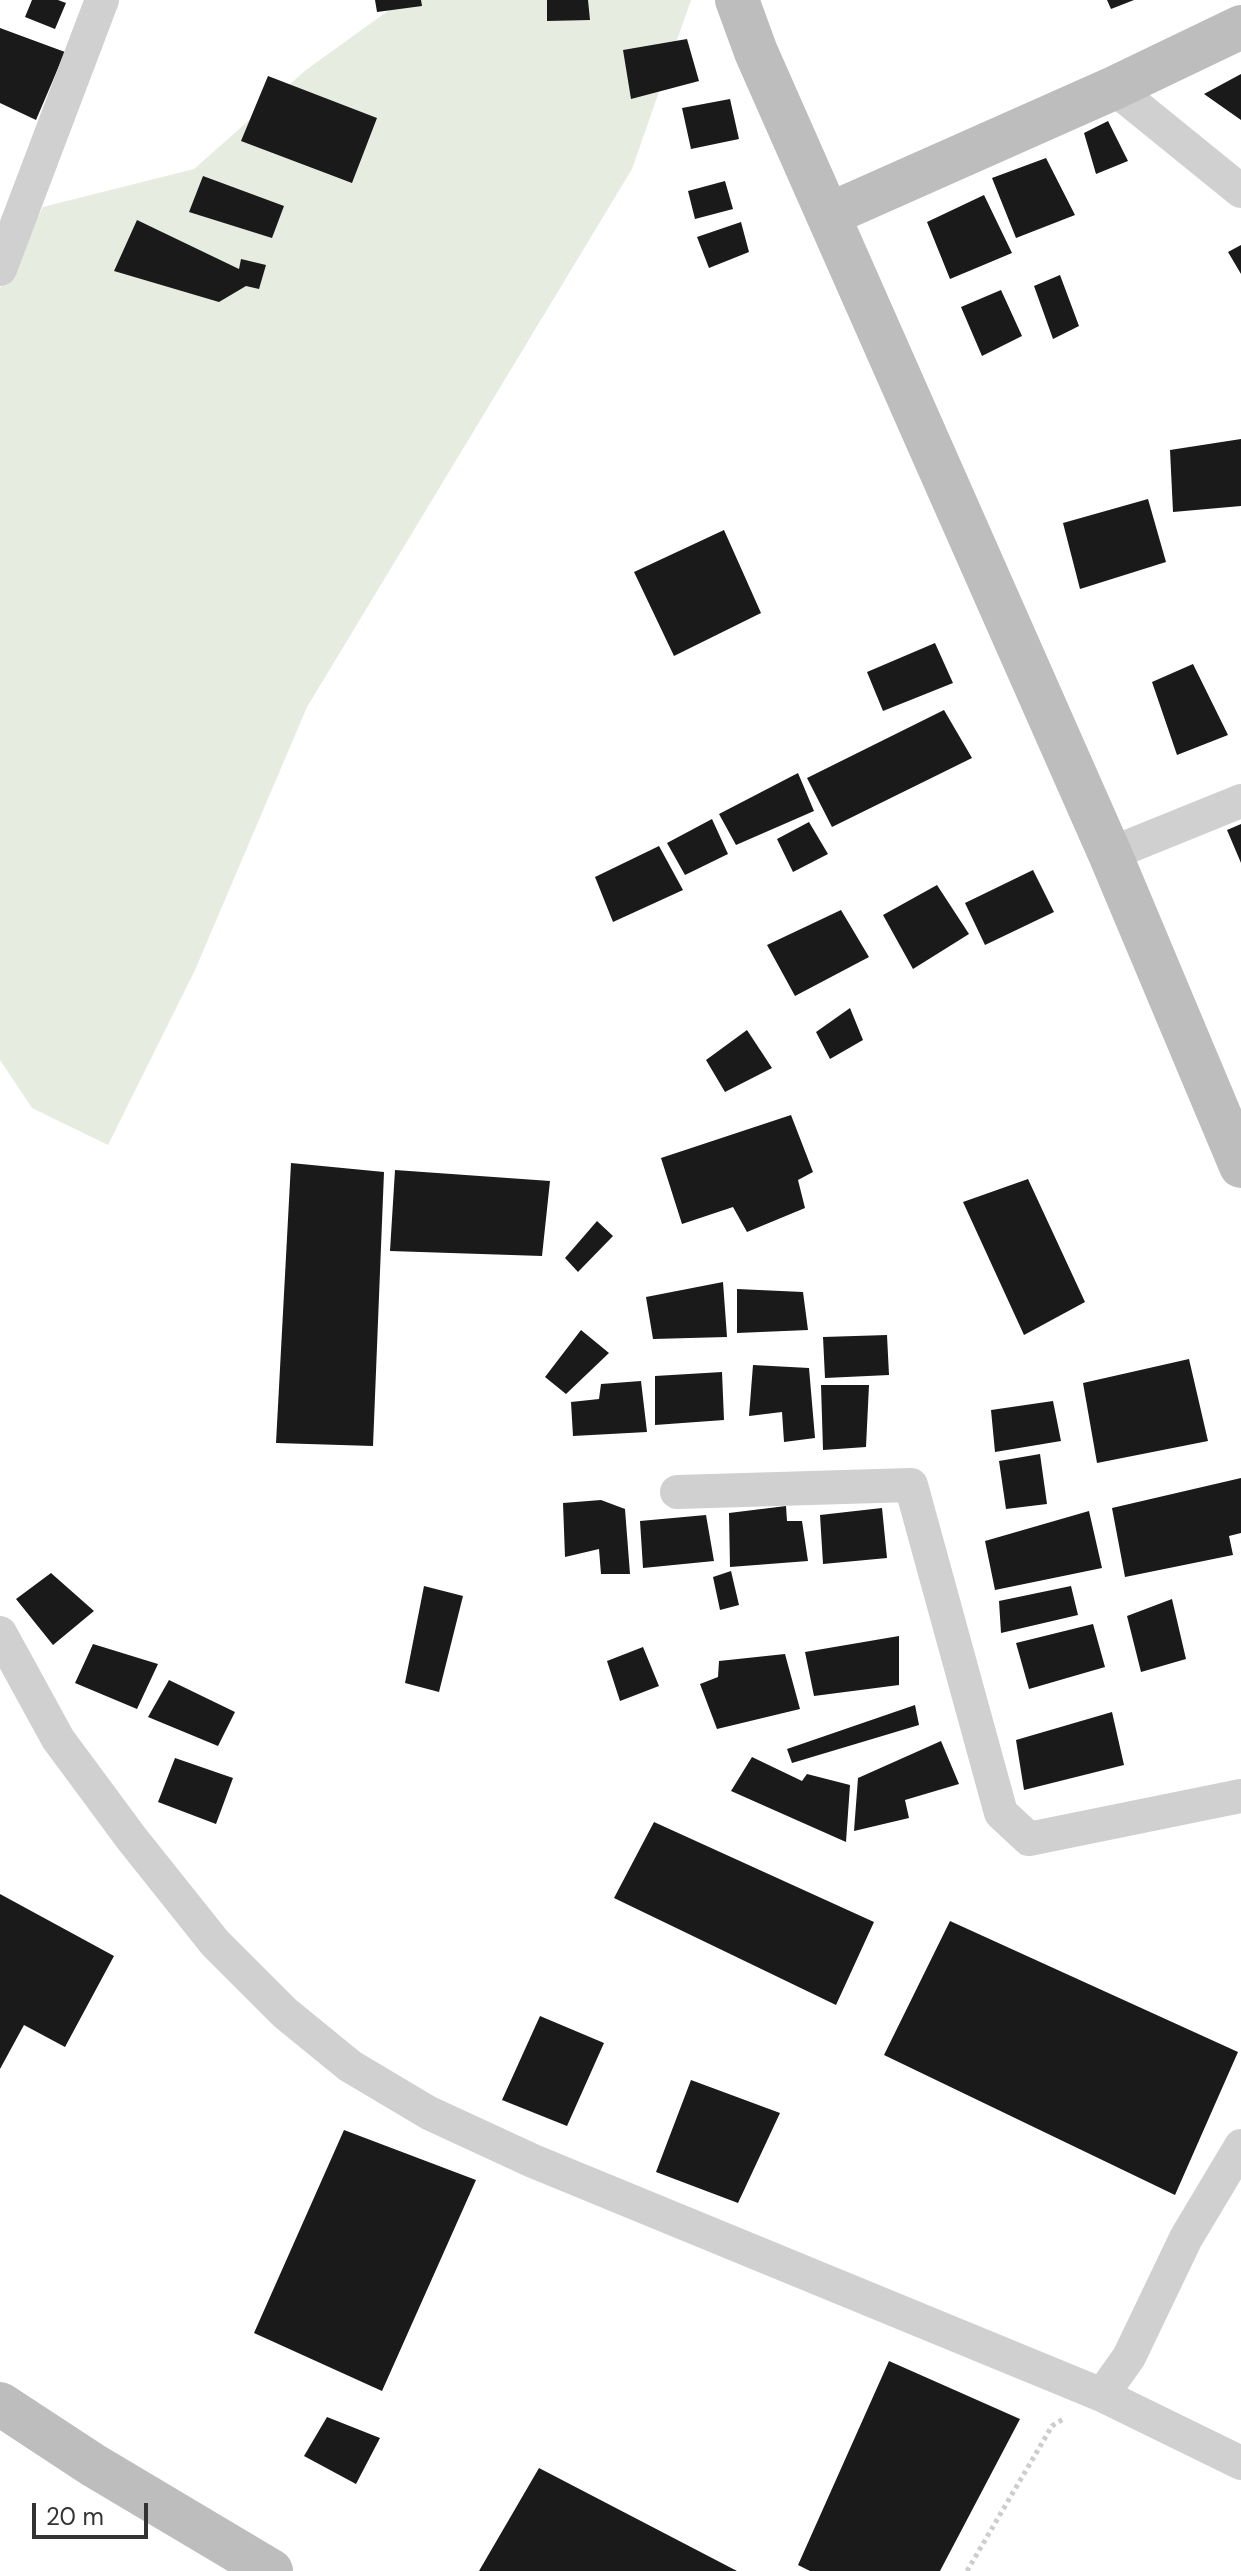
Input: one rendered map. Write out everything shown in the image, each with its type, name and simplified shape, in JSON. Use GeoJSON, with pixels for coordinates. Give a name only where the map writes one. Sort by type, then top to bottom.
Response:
{"type":"FeatureCollection","features":[{"type":"Feature","properties":{"kind":"street"},"geometry":{"type":"LineString","coordinates":[[0,269],[102,0]]}},
{"type":"Feature","properties":{"kind":"street"},"geometry":{"type":"LineString","coordinates":[[737,0],[756,52],[1110,854],[1241,1166]]}},
{"type":"Feature","properties":{"kind":"street"},"geometry":{"type":"LineString","coordinates":[[828,215],[1114,88],[1241,27]]}},
{"type":"Feature","properties":{"kind":"street"},"geometry":{"type":"LineString","coordinates":[[1114,88],[1241,191]]}},
{"type":"Feature","properties":{"kind":"street"},"geometry":{"type":"LineString","coordinates":[[1110,854],[1241,801]]}},
{"type":"Feature","properties":{"kind":"street"},"geometry":{"type":"LineString","coordinates":[[677,1492],[911,1485],[1001,1813],[1029,1839],[1241,1796]]}},
{"type":"Feature","properties":{"kind":"street"},"geometry":{"type":"LineString","coordinates":[[0,1633],[58,1739],[206,1932],[285,2013],[350,2066],[429,2113],[533,2161],[1102,2395],[1241,2463]]}},
{"type":"Feature","properties":{"kind":"street"},"geometry":{"type":"LineString","coordinates":[[1102,2395],[1129,2357],[1186,2238],[1241,2146]]}},
{"type":"Feature","properties":{"kind":"street"},"geometry":{"type":"LineString","coordinates":[[0,2404],[93,2465],[271,2571]]}},
{"type":"Feature","properties":{"kind":"path"},"geometry":{"type":"LineString","coordinates":[[967,2571],[1052,2426],[1102,2395]]}},
{"type":"Feature","properties":{"kind":"shaded area"},"geometry":{"type":"Polygon","coordinates":[[[403,0],[691,0],[632,169],[307,707],[195,970],[108,1145],[32,1108],[0,1060],[0,288],[43,207],[194,169],[306,70],[403,0]]]}},
{"type":"Feature","properties":{"kind":"building"},"geometry":{"type":"Polygon","coordinates":[[[32,0],[66,3],[55,29],[25,17],[32,0]]]}},
{"type":"Feature","properties":{"kind":"building"},"geometry":{"type":"Polygon","coordinates":[[[375,0],[421,0],[422,6],[377,12],[375,0]]]}},
{"type":"Feature","properties":{"kind":"building"},"geometry":{"type":"Polygon","coordinates":[[[547,0],[588,0],[590,20],[547,21],[547,0]]]}},
{"type":"Feature","properties":{"kind":"building"},"geometry":{"type":"Polygon","coordinates":[[[1107,0],[1134,0],[1111,9],[1107,0]]]}},
{"type":"Feature","properties":{"kind":"building"},"geometry":{"type":"Polygon","coordinates":[[[0,28],[65,52],[36,120],[0,103],[0,28]]]}},
{"type":"Feature","properties":{"kind":"building"},"geometry":{"type":"Polygon","coordinates":[[[687,39],[699,81],[631,99],[623,50],[687,39]]]}},
{"type":"Feature","properties":{"kind":"building"},"geometry":{"type":"Polygon","coordinates":[[[1241,74],[1241,120],[1204,94],[1241,74]]]}},
{"type":"Feature","properties":{"kind":"building"},"geometry":{"type":"Polygon","coordinates":[[[268,76],[377,118],[352,183],[241,141],[268,76]]]}},
{"type":"Feature","properties":{"kind":"building"},"geometry":{"type":"Polygon","coordinates":[[[730,99],[739,139],[691,149],[682,108],[730,99]]]}},
{"type":"Feature","properties":{"kind":"building"},"geometry":{"type":"Polygon","coordinates":[[[1108,121],[1128,161],[1096,174],[1084,133],[1108,121]]]}},
{"type":"Feature","properties":{"kind":"building"},"geometry":{"type":"Polygon","coordinates":[[[1046,158],[1075,215],[1016,238],[992,178],[1046,158]]]}},
{"type":"Feature","properties":{"kind":"building"},"geometry":{"type":"Polygon","coordinates":[[[203,176],[284,206],[272,238],[189,212],[203,176]]]}},
{"type":"Feature","properties":{"kind":"building"},"geometry":{"type":"Polygon","coordinates":[[[725,181],[733,209],[695,219],[688,191],[725,181]]]}},
{"type":"Feature","properties":{"kind":"building"},"geometry":{"type":"Polygon","coordinates":[[[984,195],[1012,253],[950,279],[927,222],[984,195]]]}},
{"type":"Feature","properties":{"kind":"building"},"geometry":{"type":"Polygon","coordinates":[[[137,220],[239,269],[241,259],[266,265],[259,289],[246,286],[219,302],[114,271],[137,220]]]}},
{"type":"Feature","properties":{"kind":"building"},"geometry":{"type":"Polygon","coordinates":[[[741,222],[749,252],[709,268],[697,237],[741,222]]]}},
{"type":"Feature","properties":{"kind":"building"},"geometry":{"type":"Polygon","coordinates":[[[1241,245],[1241,274],[1228,252],[1241,245]]]}},
{"type":"Feature","properties":{"kind":"building"},"geometry":{"type":"Polygon","coordinates":[[[1060,275],[1079,326],[1053,339],[1034,286],[1060,275]]]}},
{"type":"Feature","properties":{"kind":"building"},"geometry":{"type":"Polygon","coordinates":[[[1001,290],[1022,336],[982,356],[961,307],[1001,290]]]}},
{"type":"Feature","properties":{"kind":"building"},"geometry":{"type":"Polygon","coordinates":[[[1241,439],[1241,506],[1173,512],[1170,450],[1241,439]]]}},
{"type":"Feature","properties":{"kind":"building"},"geometry":{"type":"Polygon","coordinates":[[[1148,499],[1166,562],[1080,589],[1063,523],[1148,499]]]}},
{"type":"Feature","properties":{"kind":"building"},"geometry":{"type":"Polygon","coordinates":[[[724,530],[761,613],[674,656],[634,572],[724,530]]]}},
{"type":"Feature","properties":{"kind":"building"},"geometry":{"type":"Polygon","coordinates":[[[935,643],[953,683],[883,711],[867,672],[935,643]]]}},
{"type":"Feature","properties":{"kind":"building"},"geometry":{"type":"Polygon","coordinates":[[[1193,664],[1228,735],[1177,755],[1152,682],[1193,664]]]}},
{"type":"Feature","properties":{"kind":"building"},"geometry":{"type":"Polygon","coordinates":[[[944,710],[972,758],[832,827],[807,778],[944,710]]]}},
{"type":"Feature","properties":{"kind":"building"},"geometry":{"type":"Polygon","coordinates":[[[798,773],[814,811],[736,845],[719,814],[798,773]]]}},
{"type":"Feature","properties":{"kind":"building"},"geometry":{"type":"Polygon","coordinates":[[[712,819],[728,854],[685,875],[667,843],[712,819]]]}},
{"type":"Feature","properties":{"kind":"building"},"geometry":{"type":"Polygon","coordinates":[[[809,822],[828,854],[793,872],[777,839],[809,822]]]}},
{"type":"Feature","properties":{"kind":"building"},"geometry":{"type":"Polygon","coordinates":[[[1241,824],[1241,863],[1227,830],[1241,824]]]}},
{"type":"Feature","properties":{"kind":"building"},"geometry":{"type":"Polygon","coordinates":[[[659,846],[683,890],[613,922],[595,877],[659,846]]]}},
{"type":"Feature","properties":{"kind":"building"},"geometry":{"type":"Polygon","coordinates":[[[1033,870],[1054,912],[985,945],[965,903],[1033,870]]]}},
{"type":"Feature","properties":{"kind":"building"},"geometry":{"type":"Polygon","coordinates":[[[937,885],[969,934],[913,969],[883,915],[937,885]]]}},
{"type":"Feature","properties":{"kind":"building"},"geometry":{"type":"Polygon","coordinates":[[[841,910],[869,957],[795,996],[767,945],[841,910]]]}},
{"type":"Feature","properties":{"kind":"building"},"geometry":{"type":"Polygon","coordinates":[[[850,1008],[863,1040],[830,1059],[816,1032],[850,1008]]]}},
{"type":"Feature","properties":{"kind":"building"},"geometry":{"type":"Polygon","coordinates":[[[747,1030],[772,1068],[725,1092],[706,1060],[747,1030]]]}},
{"type":"Feature","properties":{"kind":"building"},"geometry":{"type":"Polygon","coordinates":[[[791,1115],[813,1172],[798,1180],[805,1208],[747,1232],[733,1207],[682,1224],[661,1158],[791,1115]]]}},
{"type":"Feature","properties":{"kind":"building"},"geometry":{"type":"Polygon","coordinates":[[[291,1163],[384,1172],[373,1446],[276,1443],[291,1163]]]}},
{"type":"Feature","properties":{"kind":"building"},"geometry":{"type":"Polygon","coordinates":[[[395,1170],[550,1181],[542,1256],[390,1251],[395,1170]]]}},
{"type":"Feature","properties":{"kind":"building"},"geometry":{"type":"Polygon","coordinates":[[[1028,1179],[1085,1302],[1024,1335],[963,1202],[1028,1179]]]}},
{"type":"Feature","properties":{"kind":"building"},"geometry":{"type":"Polygon","coordinates":[[[597,1221],[613,1236],[578,1272],[565,1258],[597,1221]]]}},
{"type":"Feature","properties":{"kind":"building"},"geometry":{"type":"Polygon","coordinates":[[[723,1282],[727,1337],[653,1339],[646,1297],[723,1282]]]}},
{"type":"Feature","properties":{"kind":"building"},"geometry":{"type":"Polygon","coordinates":[[[737,1289],[803,1292],[808,1330],[737,1333],[737,1289]]]}},
{"type":"Feature","properties":{"kind":"building"},"geometry":{"type":"Polygon","coordinates":[[[581,1330],[609,1353],[566,1394],[545,1377],[581,1330]]]}},
{"type":"Feature","properties":{"kind":"building"},"geometry":{"type":"Polygon","coordinates":[[[887,1335],[889,1375],[825,1378],[823,1337],[887,1335]]]}},
{"type":"Feature","properties":{"kind":"building"},"geometry":{"type":"Polygon","coordinates":[[[1189,1359],[1208,1441],[1097,1463],[1083,1383],[1189,1359]]]}},
{"type":"Feature","properties":{"kind":"building"},"geometry":{"type":"Polygon","coordinates":[[[753,1365],[809,1368],[815,1438],[784,1442],[782,1412],[749,1416],[753,1365]]]}},
{"type":"Feature","properties":{"kind":"building"},"geometry":{"type":"Polygon","coordinates":[[[722,1372],[724,1420],[655,1425],[655,1376],[722,1372]]]}},
{"type":"Feature","properties":{"kind":"building"},"geometry":{"type":"Polygon","coordinates":[[[641,1381],[647,1432],[573,1436],[571,1402],[599,1399],[601,1384],[641,1381]]]}},
{"type":"Feature","properties":{"kind":"building"},"geometry":{"type":"Polygon","coordinates":[[[821,1385],[869,1385],[866,1447],[823,1450],[821,1385]]]}},
{"type":"Feature","properties":{"kind":"building"},"geometry":{"type":"Polygon","coordinates":[[[1053,1401],[1061,1441],[995,1452],[991,1410],[1053,1401]]]}},
{"type":"Feature","properties":{"kind":"building"},"geometry":{"type":"Polygon","coordinates":[[[1040,1454],[1047,1504],[1006,1509],[999,1461],[1040,1454]]]}},
{"type":"Feature","properties":{"kind":"building"},"geometry":{"type":"Polygon","coordinates":[[[1241,1478],[1241,1533],[1229,1536],[1233,1555],[1125,1577],[1112,1508],[1241,1478]]]}},
{"type":"Feature","properties":{"kind":"building"},"geometry":{"type":"Polygon","coordinates":[[[601,1500],[625,1509],[630,1574],[601,1574],[599,1549],[565,1557],[563,1503],[601,1500]]]}},
{"type":"Feature","properties":{"kind":"building"},"geometry":{"type":"Polygon","coordinates":[[[786,1506],[787,1521],[802,1521],[808,1561],[730,1567],[729,1513],[786,1506]]]}},
{"type":"Feature","properties":{"kind":"building"},"geometry":{"type":"Polygon","coordinates":[[[882,1508],[887,1558],[823,1564],[820,1515],[882,1508]]]}},
{"type":"Feature","properties":{"kind":"building"},"geometry":{"type":"Polygon","coordinates":[[[1089,1511],[1102,1568],[995,1590],[985,1541],[1089,1511]]]}},
{"type":"Feature","properties":{"kind":"building"},"geometry":{"type":"Polygon","coordinates":[[[706,1515],[714,1561],[643,1568],[640,1521],[706,1515]]]}},
{"type":"Feature","properties":{"kind":"building"},"geometry":{"type":"Polygon","coordinates":[[[731,1571],[739,1605],[720,1610],[713,1577],[731,1571]]]}},
{"type":"Feature","properties":{"kind":"building"},"geometry":{"type":"Polygon","coordinates":[[[51,1573],[94,1611],[53,1645],[16,1599],[51,1573]]]}},
{"type":"Feature","properties":{"kind":"building"},"geometry":{"type":"Polygon","coordinates":[[[424,1586],[463,1596],[439,1692],[405,1683],[424,1586]]]}},
{"type":"Feature","properties":{"kind":"building"},"geometry":{"type":"Polygon","coordinates":[[[1071,1586],[1078,1615],[1001,1633],[999,1601],[1071,1586]]]}},
{"type":"Feature","properties":{"kind":"building"},"geometry":{"type":"Polygon","coordinates":[[[1172,1599],[1186,1659],[1141,1672],[1127,1616],[1172,1599]]]}},
{"type":"Feature","properties":{"kind":"building"},"geometry":{"type":"Polygon","coordinates":[[[1093,1624],[1105,1667],[1029,1689],[1016,1643],[1093,1624]]]}},
{"type":"Feature","properties":{"kind":"building"},"geometry":{"type":"Polygon","coordinates":[[[899,1636],[899,1685],[814,1696],[805,1652],[899,1636]]]}},
{"type":"Feature","properties":{"kind":"building"},"geometry":{"type":"Polygon","coordinates":[[[93,1644],[158,1664],[137,1709],[75,1683],[93,1644]]]}},
{"type":"Feature","properties":{"kind":"building"},"geometry":{"type":"Polygon","coordinates":[[[643,1647],[659,1686],[620,1701],[607,1661],[643,1647]]]}},
{"type":"Feature","properties":{"kind":"building"},"geometry":{"type":"Polygon","coordinates":[[[785,1654],[800,1709],[717,1729],[700,1684],[718,1677],[719,1661],[785,1654]]]}},
{"type":"Feature","properties":{"kind":"building"},"geometry":{"type":"Polygon","coordinates":[[[169,1680],[235,1712],[218,1746],[148,1717],[169,1680]]]}},
{"type":"Feature","properties":{"kind":"building"},"geometry":{"type":"Polygon","coordinates":[[[915,1705],[919,1725],[792,1763],[787,1749],[915,1705]]]}},
{"type":"Feature","properties":{"kind":"building"},"geometry":{"type":"Polygon","coordinates":[[[1112,1712],[1124,1765],[1024,1790],[1016,1740],[1112,1712]]]}},
{"type":"Feature","properties":{"kind":"building"},"geometry":{"type":"Polygon","coordinates":[[[941,1741],[959,1784],[905,1800],[909,1818],[854,1831],[858,1778],[941,1741]]]}},
{"type":"Feature","properties":{"kind":"building"},"geometry":{"type":"Polygon","coordinates":[[[752,1757],[802,1781],[807,1774],[850,1785],[846,1842],[731,1791],[752,1757]]]}},
{"type":"Feature","properties":{"kind":"building"},"geometry":{"type":"Polygon","coordinates":[[[175,1758],[233,1778],[216,1824],[158,1802],[175,1758]]]}},
{"type":"Feature","properties":{"kind":"building"},"geometry":{"type":"Polygon","coordinates":[[[654,1822],[874,1922],[836,2005],[614,1898],[654,1822]]]}},
{"type":"Feature","properties":{"kind":"building"},"geometry":{"type":"Polygon","coordinates":[[[0,1894],[114,1956],[65,2047],[24,2025],[0,2069],[0,1894]]]}},
{"type":"Feature","properties":{"kind":"building"},"geometry":{"type":"Polygon","coordinates":[[[950,1921],[1238,2052],[1175,2195],[884,2055],[950,1921]]]}},
{"type":"Feature","properties":{"kind":"building"},"geometry":{"type":"Polygon","coordinates":[[[540,2016],[604,2043],[567,2126],[502,2100],[540,2016]]]}},
{"type":"Feature","properties":{"kind":"building"},"geometry":{"type":"Polygon","coordinates":[[[691,2080],[780,2113],[738,2203],[656,2172],[691,2080]]]}},
{"type":"Feature","properties":{"kind":"building"},"geometry":{"type":"Polygon","coordinates":[[[344,2130],[476,2180],[382,2391],[254,2333],[344,2130]]]}},
{"type":"Feature","properties":{"kind":"building"},"geometry":{"type":"Polygon","coordinates":[[[889,2361],[1020,2419],[940,2571],[810,2571],[798,2565],[889,2361]]]}},
{"type":"Feature","properties":{"kind":"building"},"geometry":{"type":"Polygon","coordinates":[[[327,2417],[380,2438],[356,2484],[304,2456],[327,2417]]]}},
{"type":"Feature","properties":{"kind":"building"},"geometry":{"type":"Polygon","coordinates":[[[539,2468],[737,2571],[479,2571],[539,2468]]]}}]}
